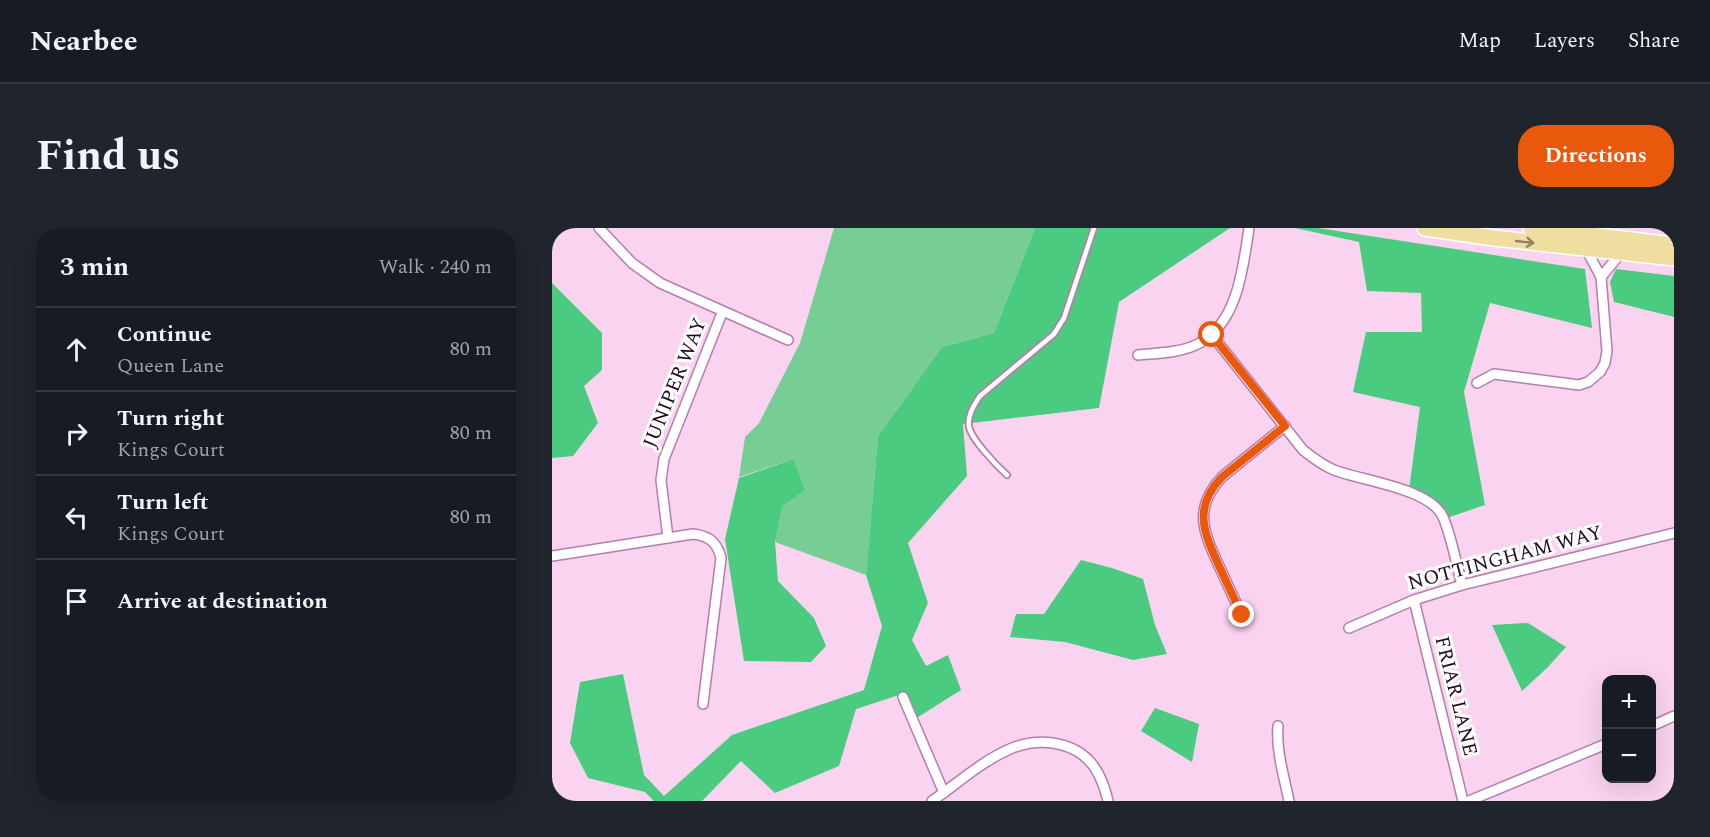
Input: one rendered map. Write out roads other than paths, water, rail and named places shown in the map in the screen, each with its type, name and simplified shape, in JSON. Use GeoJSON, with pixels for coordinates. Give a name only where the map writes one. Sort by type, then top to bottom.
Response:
{"type":"FeatureCollection","features":[{"type":"Feature","properties":{"kind":"highway"},"geometry":{"type":"LineString","coordinates":[[1425,228],[1674,258]]}},
{"type":"Feature","properties":{"kind":"highway"},"geometry":{"type":"LineString","coordinates":[[1531,228],[1674,245]]}},
{"type":"Feature","properties":{"kind":"highway"},"geometry":{"type":"LineString","coordinates":[[1603,237],[1674,236]]}},
{"type":"Feature","properties":{"kind":"street"},"geometry":{"type":"LineString","coordinates":[[599,228],[646,274],[680,294],[788,340]]}},
{"type":"Feature","properties":{"kind":"street"},"geometry":{"type":"LineString","coordinates":[[1138,355],[1178,351],[1212,335],[1235,299],[1249,228]]}},
{"type":"Feature","properties":{"kind":"street"},"geometry":{"type":"LineString","coordinates":[[1477,383],[1494,374],[1579,385],[1600,372],[1605,363],[1606,351],[1601,277],[1586,249]]}},
{"type":"Feature","properties":{"kind":"street"},"geometry":{"type":"LineString","coordinates":[[1601,277],[1621,253]]}},
{"type":"Feature","properties":{"kind":"street","name":"JUNIPER WAY"},"geometry":{"type":"LineString","coordinates":[[668,538],[661,480],[664,459],[722,313]]}},
{"type":"Feature","properties":{"kind":"street"},"geometry":{"type":"LineString","coordinates":[[1212,335],[1303,450],[1318,463],[1417,495],[1433,504],[1442,516],[1462,585]]}},
{"type":"Feature","properties":{"kind":"street"},"geometry":{"type":"LineString","coordinates":[[1242,615],[1203,528],[1204,505],[1214,485],[1222,477],[1285,426]]}},
{"type":"Feature","properties":{"kind":"street","name":"NOTTINGHAM WAY"},"geometry":{"type":"LineString","coordinates":[[1349,628],[1414,600],[1462,585],[1674,533]]}},
{"type":"Feature","properties":{"kind":"street"},"geometry":{"type":"LineString","coordinates":[[552,556],[668,538],[703,535],[717,546],[721,558],[703,704]]}},
{"type":"Feature","properties":{"kind":"street","name":"FRIAR LANE"},"geometry":{"type":"LineString","coordinates":[[1414,600],[1463,801]]}},
{"type":"Feature","properties":{"kind":"street"},"geometry":{"type":"LineString","coordinates":[[903,697],[944,793]]}},
{"type":"Feature","properties":{"kind":"street"},"geometry":{"type":"LineString","coordinates":[[1656,724],[1674,716]]}},
{"type":"Feature","properties":{"kind":"street"},"geometry":{"type":"LineString","coordinates":[[1278,726],[1279,754],[1289,801]]}},
{"type":"Feature","properties":{"kind":"street"},"geometry":{"type":"LineString","coordinates":[[932,801],[1009,750],[1032,743],[1045,742],[1064,745],[1087,759],[1099,774],[1108,801]]}},
{"type":"Feature","properties":{"kind":"street"},"geometry":{"type":"LineString","coordinates":[[1469,801],[1602,746]]}},
{"type":"Feature","properties":{"kind":"lane"},"geometry":{"type":"LineString","coordinates":[[1007,475],[974,437],[969,426],[972,408],[980,396],[1054,334],[1064,318],[1094,228]]}}]}
